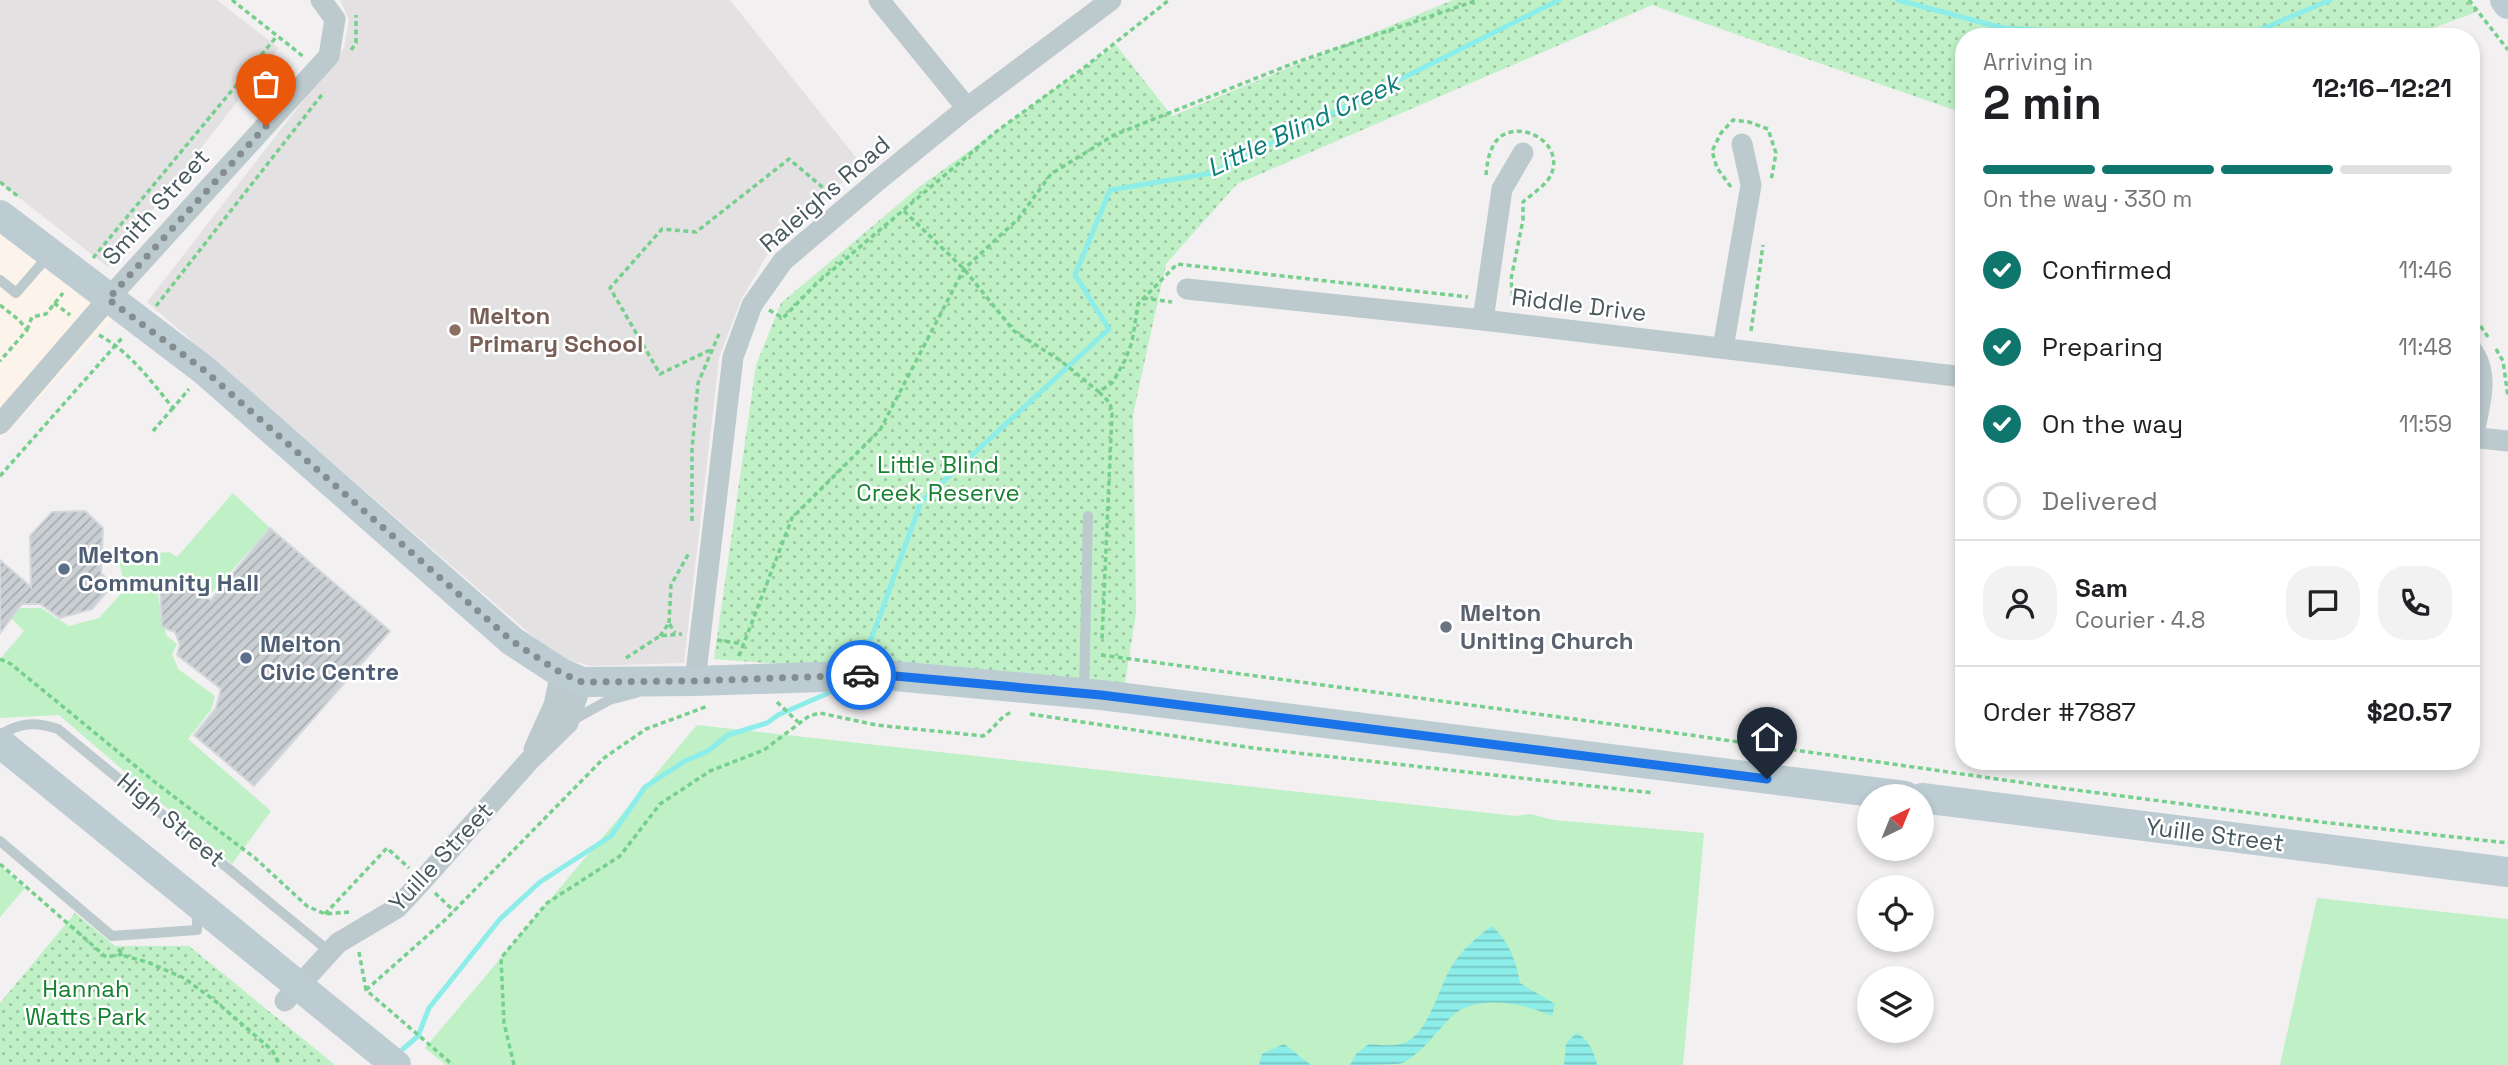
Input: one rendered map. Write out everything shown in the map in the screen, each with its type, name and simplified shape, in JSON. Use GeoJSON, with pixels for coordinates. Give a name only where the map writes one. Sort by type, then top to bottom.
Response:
{"type":"FeatureCollection","features":[{"type":"Feature","properties":{"kind":"street","name":"Smith Street"},"geometry":{"type":"LineString","coordinates":[[0,424],[108,299],[329,56],[335,19],[321,0]]}},
{"type":"Feature","properties":{"kind":"street"},"geometry":{"type":"LineString","coordinates":[[879,0],[967,108]]}},
{"type":"Feature","properties":{"kind":"street","name":"Raleighs Road"},"geometry":{"type":"LineString","coordinates":[[700,694],[700,637],[733,357],[752,305],[783,261],[967,108],[1111,0]]}},
{"type":"Feature","properties":{"kind":"street"},"geometry":{"type":"LineString","coordinates":[[1723,348],[1751,186],[1742,144]]}},
{"type":"Feature","properties":{"kind":"street"},"geometry":{"type":"LineString","coordinates":[[1483,320],[1502,189],[1523,153]]}},
{"type":"Feature","properties":{"kind":"street"},"geometry":{"type":"LineString","coordinates":[[0,215],[204,370],[512,641],[571,678],[653,682],[700,694],[884,675],[1084,693],[1857,790]]}},
{"type":"Feature","properties":{"kind":"street","name":"Riddle Drive"},"geometry":{"type":"LineString","coordinates":[[1187,289],[1483,320],[1955,376]]}},
{"type":"Feature","properties":{"kind":"street"},"geometry":{"type":"LineString","coordinates":[[2480,365],[2484,377],[2480,397]]}},
{"type":"Feature","properties":{"kind":"street"},"geometry":{"type":"LineString","coordinates":[[2480,438],[2508,441]]}},
{"type":"Feature","properties":{"kind":"street","name":"Yuille Street"},"geometry":{"type":"LineString","coordinates":[[292,994],[338,943],[397,908],[529,761],[568,723],[571,678]]}},
{"type":"Feature","properties":{"kind":"street","name":"Yuille Street"},"geometry":{"type":"LineString","coordinates":[[529,761],[554,705],[571,678]]}},
{"type":"Feature","properties":{"kind":"street","name":"High Street"},"geometry":{"type":"LineString","coordinates":[[0,743],[197,917]]}},
{"type":"Feature","properties":{"kind":"street","name":"High Street"},"geometry":{"type":"LineString","coordinates":[[0,770],[197,917],[292,994],[396,1065]]}},
{"type":"Feature","properties":{"kind":"street","name":"Yuille Street"},"geometry":{"type":"LineString","coordinates":[[1934,800],[2508,872]]}},
{"type":"Feature","properties":{"kind":"street","name":"High Street"},"geometry":{"type":"LineString","coordinates":[[292,994],[364,1065]]}},
{"type":"Feature","properties":{"kind":"lane"},"geometry":{"type":"LineString","coordinates":[[0,280],[16,293],[50,254]]}},
{"type":"Feature","properties":{"kind":"lane"},"geometry":{"type":"LineString","coordinates":[[1084,693],[1088,516]]}},
{"type":"Feature","properties":{"kind":"lane"},"geometry":{"type":"LineString","coordinates":[[568,723],[609,700],[641,692],[653,682]]}},
{"type":"Feature","properties":{"kind":"lane","name":"High Street"},"geometry":{"type":"LineString","coordinates":[[0,735],[24,724],[39,723],[58,729],[330,952]]}},
{"type":"Feature","properties":{"kind":"lane"},"geometry":{"type":"LineString","coordinates":[[0,841],[112,936],[197,917]]}},
{"type":"Feature","properties":{"kind":"path"},"geometry":{"type":"LineString","coordinates":[[0,476],[138,321],[158,304],[321,98],[330,79],[232,0]]}},
{"type":"Feature","properties":{"kind":"path"},"geometry":{"type":"LineString","coordinates":[[1092,388],[1061,361],[1014,331],[964,269],[904,211],[997,131],[1081,70],[1168,0]]}},
{"type":"Feature","properties":{"kind":"path"},"geometry":{"type":"LineString","coordinates":[[738,657],[792,518],[880,430],[964,269],[1018,219],[1051,174],[1114,135],[1294,63],[1478,0]]}},
{"type":"Feature","properties":{"kind":"path"},"geometry":{"type":"LineString","coordinates":[[2469,0],[2508,50]]}},
{"type":"Feature","properties":{"kind":"path"},"geometry":{"type":"LineString","coordinates":[[0,361],[27,330],[32,317],[46,314],[277,36]]}},
{"type":"Feature","properties":{"kind":"path"},"geometry":{"type":"LineString","coordinates":[[712,349],[660,374],[610,288],[662,229],[696,232],[789,159],[833,197]]}},
{"type":"Feature","properties":{"kind":"path"},"geometry":{"type":"LineString","coordinates":[[0,305],[27,330]]}},
{"type":"Feature","properties":{"kind":"path"},"geometry":{"type":"LineString","coordinates":[[116,345],[150,379],[173,408]]}},
{"type":"Feature","properties":{"kind":"path"},"geometry":{"type":"LineString","coordinates":[[153,431],[204,370]]}},
{"type":"Feature","properties":{"kind":"path"},"geometry":{"type":"LineString","coordinates":[[1098,392],[1110,403],[1112,413],[1101,642]]}},
{"type":"Feature","properties":{"kind":"path"},"geometry":{"type":"LineString","coordinates":[[660,636],[669,623],[675,633]]}},
{"type":"Feature","properties":{"kind":"path"},"geometry":{"type":"LineString","coordinates":[[626,658],[660,636],[675,633],[743,644]]}},
{"type":"Feature","properties":{"kind":"path"},"geometry":{"type":"LineString","coordinates":[[1101,655],[2053,787],[2508,843]]}},
{"type":"Feature","properties":{"kind":"path"},"geometry":{"type":"LineString","coordinates":[[0,659],[11,664],[156,783],[255,858],[307,906],[325,914],[387,848],[454,911]]}},
{"type":"Feature","properties":{"kind":"path"},"geometry":{"type":"LineString","coordinates":[[366,990],[454,911],[604,758],[700,694]]}},
{"type":"Feature","properties":{"kind":"path"},"geometry":{"type":"LineString","coordinates":[[777,702],[799,722]]}},
{"type":"Feature","properties":{"kind":"path"},"geometry":{"type":"LineString","coordinates":[[514,1065],[504,1023],[500,958],[547,903],[620,856],[660,804],[710,771],[764,750],[799,722],[820,713],[876,725],[983,736],[1000,716],[1012,712],[1253,748],[1654,793]]}},
{"type":"Feature","properties":{"kind":"path"},"geometry":{"type":"LineString","coordinates":[[0,864],[106,957],[123,954],[184,978],[272,1050],[280,1065]]}},
{"type":"Feature","properties":{"kind":"path"},"geometry":{"type":"LineString","coordinates":[[355,931],[366,990],[453,1065]]}},
{"type":"Feature","properties":{"kind":"path"},"geometry":{"type":"LineString","coordinates":[[108,932],[123,954]]}},
{"type":"Feature","properties":{"kind":"shaded area"},"geometry":{"type":"Polygon","coordinates":[[[0,0],[217,0],[279,48],[108,267],[0,183],[0,0]]]}},
{"type":"Feature","properties":{"kind":"shaded area","name":"Melton Primary School"},"geometry":{"type":"Polygon","coordinates":[[[340,0],[730,0],[862,165],[771,248],[741,300],[719,358],[684,663],[592,666],[558,658],[147,302],[344,48],[349,20],[340,0]]]}},
{"type":"Feature","properties":{"kind":"shaded area"},"geometry":{"type":"Polygon","coordinates":[[[0,227],[116,315],[0,440],[0,227]]]}},
{"type":"Feature","properties":{"kind":"green space","name":"Little Blind Creek Reserve"},"geometry":{"type":"Polygon","coordinates":[[[1453,0],[2469,0],[2477,12],[2433,28],[1955,28],[1955,110],[1652,5],[1237,184],[1166,264],[1133,414],[1136,613],[1124,689],[714,659],[756,365],[781,303],[919,187],[1116,45],[1172,116],[1453,0]]]}},
{"type":"Feature","properties":{"kind":"green space"},"geometry":{"type":"Polygon","coordinates":[[[233,493],[270,528],[209,596],[189,585],[166,583],[157,591],[166,635],[177,644],[172,654],[178,669],[215,696],[211,710],[188,739],[271,811],[232,864],[59,715],[0,718],[0,659],[24,631],[10,617],[18,608],[41,608],[69,626],[99,618],[126,588],[117,556],[169,552],[177,557],[233,493]]]}},
{"type":"Feature","properties":{"kind":"green space"},"geometry":{"type":"Polygon","coordinates":[[[697,725],[1516,816],[1530,814],[1554,820],[1704,833],[1683,1065],[446,1065],[425,1048],[697,725]]]}},
{"type":"Feature","properties":{"kind":"green space"},"geometry":{"type":"Polygon","coordinates":[[[0,866],[25,888],[0,917],[0,866]]]}},
{"type":"Feature","properties":{"kind":"green space"},"geometry":{"type":"Polygon","coordinates":[[[2317,898],[2508,919],[2508,1065],[2280,1065],[2317,898]]]}},
{"type":"Feature","properties":{"kind":"green space","name":"Hannah Watts Park"},"geometry":{"type":"Polygon","coordinates":[[[75,913],[115,946],[189,946],[335,1065],[0,1065],[0,1003],[75,913]]]}},
{"type":"Feature","properties":{"kind":"water"},"geometry":{"type":"Polygon","coordinates":[[[1492,926],[1511,952],[1520,983],[1555,1004],[1552,1016],[1514,1004],[1472,1005],[1450,1018],[1422,1048],[1403,1063],[1350,1065],[1356,1054],[1369,1044],[1401,1044],[1418,1033],[1454,963],[1469,945],[1492,926]]]}},
{"type":"Feature","properties":{"kind":"water"},"geometry":{"type":"Polygon","coordinates":[[[1576,1033],[1590,1046],[1597,1065],[1564,1065],[1566,1044],[1576,1033]]]}},
{"type":"Feature","properties":{"kind":"water"},"geometry":{"type":"Polygon","coordinates":[[[1284,1044],[1311,1065],[1259,1065],[1262,1054],[1284,1044]]]}},
{"type":"Feature","properties":{"kind":"building","name":"Melton Community Hall"},"geometry":{"type":"Polygon","coordinates":[[[85,511],[103,528],[101,573],[113,585],[92,609],[60,618],[40,604],[22,604],[0,633],[0,560],[31,587],[30,536],[52,512],[85,511]]]}},
{"type":"Feature","properties":{"kind":"building","name":"Melton Civic Centre"},"geometry":{"type":"Polygon","coordinates":[[[270,528],[390,631],[254,786],[194,735],[216,708],[221,689],[177,655],[180,644],[175,632],[162,627],[160,585],[185,587],[211,600],[270,528]]]}},
{"type":"Feature","properties":{"kind":"waterway","name":"Little Blind Creek"},"geometry":{"type":"LineString","coordinates":[[856,660],[872,637],[921,502],[1109,329],[1075,275],[1110,190],[1212,173],[1559,0]]}},
{"type":"Feature","properties":{"kind":"waterway","name":"Little Blind Creek"},"geometry":{"type":"LineString","coordinates":[[1898,0],[2003,28]]}},
{"type":"Feature","properties":{"kind":"waterway","name":"Little Blind Creek"},"geometry":{"type":"LineString","coordinates":[[2264,28],[2330,0]]}},
{"type":"Feature","properties":{"kind":"waterway","name":"Little Blind Creek"},"geometry":{"type":"LineString","coordinates":[[403,1049],[418,1036],[429,1008],[500,919],[540,882],[611,836],[645,787],[685,761],[708,751],[728,735],[767,723],[778,715],[833,691]]}},
{"type":"Feature","properties":{"kind":"way so far"},"geometry":{"type":"LineString","coordinates":[[266,126],[108,299],[204,370],[512,641],[561,673],[582,682],[861,675]]}},
{"type":"Feature","properties":{"kind":"place","name":"Melton Primary School"},"geometry":{"type":"Point","coordinates":[455,330]}},
{"type":"Feature","properties":{"kind":"place","name":"Melton Community Hall"},"geometry":{"type":"Point","coordinates":[64,569]}},
{"type":"Feature","properties":{"kind":"place","name":"Melton Uniting Church"},"geometry":{"type":"Point","coordinates":[1446,627]}},
{"type":"Feature","properties":{"kind":"place","name":"Melton Civic Centre"},"geometry":{"type":"Point","coordinates":[246,658]}},
{"type":"Feature","properties":{"kind":"route"},"geometry":{"type":"LineString","coordinates":[[861,675],[1101,695],[1767,779]]}}]}
